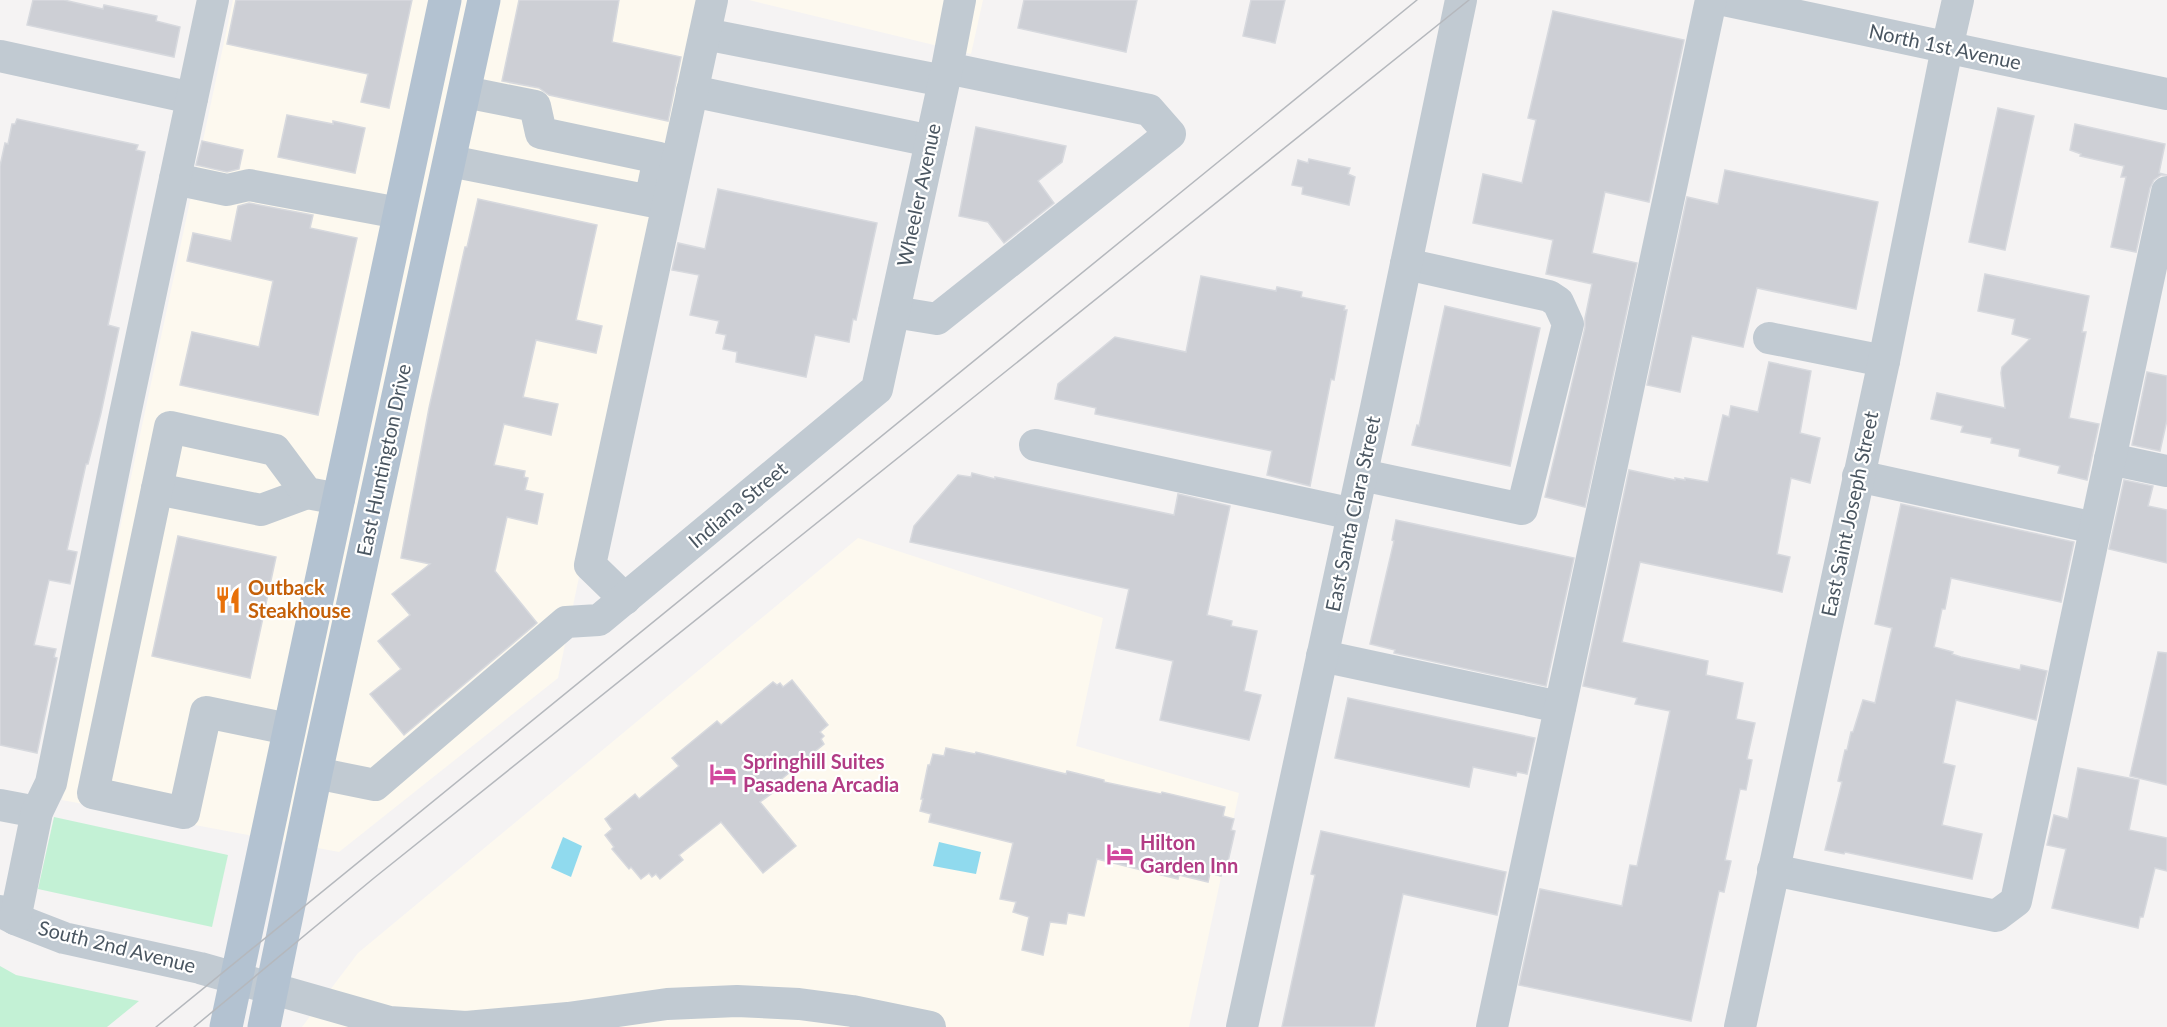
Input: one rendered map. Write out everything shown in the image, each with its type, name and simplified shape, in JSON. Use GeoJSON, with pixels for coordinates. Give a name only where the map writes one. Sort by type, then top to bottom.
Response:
{"type":"FeatureCollection","features":[{"type":"Feature","properties":{"kind":"main road","name":"East Huntington Drive"},"geometry":{"type":"LineString","coordinates":[[226,1027],[288,729],[323,496],[399,213],[445,0]]}},
{"type":"Feature","properties":{"kind":"main road","name":"East Huntington Drive"},"geometry":{"type":"LineString","coordinates":[[264,1027],[316,773],[478,95],[484,0]]}},
{"type":"Feature","properties":{"kind":"street"},"geometry":{"type":"LineString","coordinates":[[8,915],[37,812],[51,783],[123,419],[213,0]]}},
{"type":"Feature","properties":{"kind":"street"},"geometry":{"type":"LineString","coordinates":[[625,599],[590,565],[712,0]]}},
{"type":"Feature","properties":{"kind":"street","name":"Wheeler Avenue"},"geometry":{"type":"LineString","coordinates":[[877,389],[960,0]]}},
{"type":"Feature","properties":{"kind":"street","name":"East Santa Clara Street"},"geometry":{"type":"LineString","coordinates":[[1242,1027],[1362,475],[1461,0]]}},
{"type":"Feature","properties":{"kind":"street"},"geometry":{"type":"LineString","coordinates":[[1500,1025],[1560,707],[1711,0]]}},
{"type":"Feature","properties":{"kind":"street","name":"North 1st Avenue"},"geometry":{"type":"LineString","coordinates":[[1724,0],[2167,94]]}},
{"type":"Feature","properties":{"kind":"street","name":"East Saint Joseph Street"},"geometry":{"type":"LineString","coordinates":[[1740,1027],[1884,361],[1958,0]]}},
{"type":"Feature","properties":{"kind":"street"},"geometry":{"type":"LineString","coordinates":[[705,34],[1149,110],[1170,134],[938,320],[894,312]]}},
{"type":"Feature","properties":{"kind":"street"},"geometry":{"type":"LineString","coordinates":[[0,56],[192,98]]}},
{"type":"Feature","properties":{"kind":"street"},"geometry":{"type":"LineString","coordinates":[[693,92],[931,141]]}},
{"type":"Feature","properties":{"kind":"street"},"geometry":{"type":"LineString","coordinates":[[463,164],[650,201],[659,158],[538,119],[478,95]]}},
{"type":"Feature","properties":{"kind":"street"},"geometry":{"type":"LineString","coordinates":[[175,179],[227,190],[249,185],[399,213]]}},
{"type":"Feature","properties":{"kind":"street"},"geometry":{"type":"LineString","coordinates":[[1773,870],[1996,916],[2016,902],[2167,192]]}},
{"type":"Feature","properties":{"kind":"street"},"geometry":{"type":"LineString","coordinates":[[1362,475],[1522,509],[1568,324],[1558,302],[1549,296],[1406,264]]}},
{"type":"Feature","properties":{"kind":"street"},"geometry":{"type":"LineString","coordinates":[[1769,338],[1884,361]]}},
{"type":"Feature","properties":{"kind":"street","name":"Indiana Street"},"geometry":{"type":"LineString","coordinates":[[316,773],[375,785],[566,622],[599,620],[877,389]]}},
{"type":"Feature","properties":{"kind":"street"},"geometry":{"type":"LineString","coordinates":[[123,419],[275,450],[323,496]]}},
{"type":"Feature","properties":{"kind":"street"},"geometry":{"type":"LineString","coordinates":[[93,793],[170,427]]}},
{"type":"Feature","properties":{"kind":"street"},"geometry":{"type":"LineString","coordinates":[[1035,445],[1353,514]]}},
{"type":"Feature","properties":{"kind":"street"},"geometry":{"type":"LineString","coordinates":[[2110,459],[2167,471]]}},
{"type":"Feature","properties":{"kind":"street"},"geometry":{"type":"LineString","coordinates":[[1858,476],[2095,528]]}},
{"type":"Feature","properties":{"kind":"street"},"geometry":{"type":"LineString","coordinates":[[157,489],[261,510],[323,496]]}},
{"type":"Feature","properties":{"kind":"street"},"geometry":{"type":"LineString","coordinates":[[1322,656],[1560,707]]}},
{"type":"Feature","properties":{"kind":"street"},"geometry":{"type":"LineString","coordinates":[[51,783],[184,813],[206,712],[288,729]]}},
{"type":"Feature","properties":{"kind":"street"},"geometry":{"type":"LineString","coordinates":[[0,805],[37,812]]}},
{"type":"Feature","properties":{"kind":"street","name":"South 2nd Avenue"},"geometry":{"type":"LineString","coordinates":[[8,915],[64,938],[237,978],[389,1022],[466,1027],[568,1018],[667,1004],[737,1001],[799,1004],[852,1011],[930,1027]]}},
{"type":"Feature","properties":{"kind":"shaded area"},"geometry":{"type":"Polygon","coordinates":[[[233,0],[699,0],[558,678],[339,852],[62,800],[233,0]]]}},
{"type":"Feature","properties":{"kind":"shaded area"},"geometry":{"type":"Polygon","coordinates":[[[749,0],[983,0],[971,54],[749,0]]]}},
{"type":"Feature","properties":{"kind":"shaded area"},"geometry":{"type":"Polygon","coordinates":[[[858,538],[1103,618],[1076,746],[1239,793],[1189,1027],[302,1027],[358,953],[858,538]]]}},
{"type":"Feature","properties":{"kind":"green space"},"geometry":{"type":"Polygon","coordinates":[[[54,817],[228,855],[212,927],[38,889],[54,817]]]}},
{"type":"Feature","properties":{"kind":"green space"},"geometry":{"type":"Polygon","coordinates":[[[0,966],[16,975],[139,1001],[107,1027],[0,1027],[0,966]]]}},
{"type":"Feature","properties":{"kind":"water"},"geometry":{"type":"Polygon","coordinates":[[[563,837],[582,846],[571,877],[551,868],[563,837]]]}},
{"type":"Feature","properties":{"kind":"water"},"geometry":{"type":"Polygon","coordinates":[[[939,842],[981,852],[976,874],[933,866],[939,842]]]}},
{"type":"Feature","properties":{"kind":"building"},"geometry":{"type":"Polygon","coordinates":[[[33,0],[64,0],[103,9],[104,5],[157,16],[156,21],[180,27],[174,57],[27,25],[33,0]]]}},
{"type":"Feature","properties":{"kind":"building"},"geometry":{"type":"Polygon","coordinates":[[[236,0],[412,0],[389,108],[361,102],[368,74],[227,44],[236,0]]]}},
{"type":"Feature","properties":{"kind":"building"},"geometry":{"type":"Polygon","coordinates":[[[519,0],[619,0],[612,42],[681,57],[668,121],[549,95],[539,88],[502,81],[519,0]]]}},
{"type":"Feature","properties":{"kind":"building"},"geometry":{"type":"Polygon","coordinates":[[[1024,0],[1137,0],[1126,52],[1018,28],[1024,0]]]}},
{"type":"Feature","properties":{"kind":"building"},"geometry":{"type":"Polygon","coordinates":[[[1251,0],[1285,0],[1275,43],[1243,36],[1251,0]]]}},
{"type":"Feature","properties":{"kind":"building"},"geometry":{"type":"Polygon","coordinates":[[[1553,11],[1684,40],[1649,202],[1605,192],[1592,253],[1637,263],[1585,507],[1545,497],[1585,328],[1592,284],[1546,274],[1553,240],[1473,223],[1483,174],[1522,183],[1536,120],[1528,118],[1553,11]]]}},
{"type":"Feature","properties":{"kind":"building"},"geometry":{"type":"Polygon","coordinates":[[[1998,108],[2034,116],[2005,250],[1969,242],[1998,108]]]}},
{"type":"Feature","properties":{"kind":"building"},"geometry":{"type":"Polygon","coordinates":[[[287,115],[365,128],[355,173],[278,157],[287,115]]]}},
{"type":"Feature","properties":{"kind":"building"},"geometry":{"type":"Polygon","coordinates":[[[17,119],[138,145],[136,150],[145,152],[108,325],[119,328],[101,413],[88,464],[86,464],[67,550],[77,552],[70,584],[49,580],[34,645],[56,649],[54,657],[57,658],[37,753],[0,745],[0,166],[5,143],[8,144],[12,124],[15,124],[17,119]]]}},
{"type":"Feature","properties":{"kind":"building"},"geometry":{"type":"Polygon","coordinates":[[[2075,124],[2165,144],[2159,173],[2167,175],[2161,175],[2154,180],[2150,188],[2136,252],[2111,247],[2126,177],[2121,177],[2124,166],[2080,156],[2081,154],[2070,150],[2075,124]]]}},
{"type":"Feature","properties":{"kind":"building"},"geometry":{"type":"Polygon","coordinates":[[[976,127],[1066,146],[1062,162],[1038,181],[1054,203],[1004,243],[988,222],[959,216],[976,127]]]}},
{"type":"Feature","properties":{"kind":"building"},"geometry":{"type":"Polygon","coordinates":[[[202,141],[243,150],[239,169],[227,172],[196,165],[202,141]]]}},
{"type":"Feature","properties":{"kind":"building"},"geometry":{"type":"Polygon","coordinates":[[[1309,159],[1350,168],[1348,174],[1355,177],[1349,205],[1302,194],[1303,187],[1292,185],[1298,160],[1308,163],[1309,159]]]}},
{"type":"Feature","properties":{"kind":"building"},"geometry":{"type":"Polygon","coordinates":[[[1725,170],[1878,202],[1856,309],[1757,288],[1743,347],[1692,336],[1680,392],[1647,385],[1687,197],[1718,204],[1725,170]]]}},
{"type":"Feature","properties":{"kind":"building"},"geometry":{"type":"Polygon","coordinates":[[[718,189],[877,223],[849,342],[815,335],[806,377],[736,362],[737,352],[723,349],[726,335],[716,333],[719,321],[690,315],[699,275],[672,270],[678,243],[705,249],[718,189]]]}},
{"type":"Feature","properties":{"kind":"building"},"geometry":{"type":"Polygon","coordinates":[[[478,199],[597,225],[576,320],[602,326],[596,353],[536,340],[523,397],[558,404],[551,435],[504,424],[494,465],[525,471],[524,477],[528,478],[525,490],[543,494],[537,524],[507,517],[495,571],[537,623],[404,735],[370,694],[401,669],[378,641],[410,615],[392,594],[430,564],[401,558],[429,408],[478,199]]]}},
{"type":"Feature","properties":{"kind":"building"},"geometry":{"type":"Polygon","coordinates":[[[249,203],[313,215],[310,228],[357,238],[318,415],[180,385],[192,332],[259,347],[273,281],[187,261],[193,233],[231,241],[238,206],[249,203]]]}},
{"type":"Feature","properties":{"kind":"building"},"geometry":{"type":"Polygon","coordinates":[[[1985,274],[2089,296],[2082,332],[2086,332],[2069,418],[2099,424],[2087,480],[2058,473],[2060,466],[2019,456],[2020,449],[1991,443],[1992,438],[1961,432],[1963,426],[1931,419],[1937,393],[2005,408],[2002,367],[2030,339],[2012,334],[2015,319],[1978,311],[1985,274]]]}},
{"type":"Feature","properties":{"kind":"building"},"geometry":{"type":"Polygon","coordinates":[[[1201,276],[1276,291],[1277,287],[1302,292],[1301,297],[1345,306],[1344,310],[1347,310],[1334,380],[1331,379],[1310,486],[1267,475],[1272,451],[1095,414],[1096,408],[1055,399],[1058,384],[1115,337],[1186,352],[1201,276]]]}},
{"type":"Feature","properties":{"kind":"building"},"geometry":{"type":"Polygon","coordinates":[[[1445,306],[1540,328],[1510,466],[1412,445],[1417,425],[1419,426],[1445,306]]]}},
{"type":"Feature","properties":{"kind":"building"},"geometry":{"type":"Polygon","coordinates":[[[1769,362],[1811,371],[1800,433],[1820,438],[1810,483],[1791,478],[1777,554],[1790,557],[1782,592],[1640,562],[1622,642],[1708,661],[1706,675],[1743,683],[1736,719],[1755,723],[1747,759],[1752,760],[1746,790],[1740,789],[1725,860],[1731,861],[1724,892],[1719,891],[1691,1021],[1519,985],[1540,889],[1622,906],[1630,865],[1637,866],[1670,711],[1635,704],[1637,698],[1583,686],[1629,470],[1675,480],[1675,478],[1685,480],[1685,478],[1708,482],[1723,415],[1729,417],[1731,406],[1758,412],[1769,362]]]}},
{"type":"Feature","properties":{"kind":"building"},"geometry":{"type":"Polygon","coordinates":[[[2147,372],[2167,376],[2167,420],[2160,451],[2132,445],[2147,372]]]}},
{"type":"Feature","properties":{"kind":"building"},"geometry":{"type":"Polygon","coordinates":[[[972,473],[1174,515],[1178,494],[1230,506],[1207,615],[1232,621],[1231,626],[1257,631],[1244,691],[1261,695],[1249,740],[1160,720],[1173,661],[1116,648],[1129,589],[910,542],[914,526],[958,475],[971,477],[972,473]]]}},
{"type":"Feature","properties":{"kind":"building"},"geometry":{"type":"Polygon","coordinates":[[[2124,480],[2153,486],[2148,506],[2167,510],[2167,563],[2109,549],[2124,480]]]}},
{"type":"Feature","properties":{"kind":"building"},"geometry":{"type":"Polygon","coordinates":[[[1901,504],[2074,542],[2061,602],[1951,578],[1934,647],[1953,652],[1952,654],[1961,657],[2020,670],[2021,665],[2047,671],[2036,720],[1956,700],[1943,763],[1955,766],[1942,825],[1982,834],[1972,879],[1845,852],[1844,854],[1825,850],[1842,782],[1838,781],[1845,750],[1847,750],[1863,700],[1875,703],[1892,628],[1875,624],[1901,504]]]}},
{"type":"Feature","properties":{"kind":"building"},"geometry":{"type":"Polygon","coordinates":[[[1396,520],[1574,558],[1546,686],[1394,653],[1395,650],[1370,644],[1394,541],[1392,540],[1396,520]]]}},
{"type":"Feature","properties":{"kind":"building"},"geometry":{"type":"Polygon","coordinates":[[[178,536],[276,557],[250,678],[152,656],[178,536]]]}},
{"type":"Feature","properties":{"kind":"building"},"geometry":{"type":"Polygon","coordinates":[[[2158,652],[2167,653],[2167,785],[2130,776],[2158,652]]]}},
{"type":"Feature","properties":{"kind":"building","name":"Springhill Suites Pasadena Arcadia"},"geometry":{"type":"Polygon","coordinates":[[[792,680],[828,725],[820,732],[824,736],[821,739],[824,744],[772,787],[775,791],[760,802],[796,846],[763,873],[721,822],[679,855],[683,860],[660,879],[656,874],[652,877],[649,873],[641,879],[612,849],[614,847],[605,835],[612,829],[605,819],[635,794],[639,799],[679,766],[672,758],[717,721],[721,725],[773,682],[777,685],[780,683],[783,687],[792,680]]]}},
{"type":"Feature","properties":{"kind":"building"},"geometry":{"type":"Polygon","coordinates":[[[1348,698],[1535,738],[1527,774],[1517,772],[1516,776],[1473,767],[1469,787],[1335,758],[1348,698]]]}},
{"type":"Feature","properties":{"kind":"building","name":"Hilton Garden Inn"},"geometry":{"type":"Polygon","coordinates":[[[946,748],[975,754],[976,752],[1066,774],[1067,771],[1104,780],[1104,782],[1161,794],[1162,792],[1225,807],[1223,816],[1234,819],[1231,830],[1235,831],[1227,866],[1224,865],[1221,876],[1210,873],[1208,882],[1179,875],[1178,879],[1097,859],[1084,916],[1068,913],[1066,924],[1050,922],[1043,955],[1022,950],[1029,917],[1013,912],[1016,902],[1000,899],[1013,843],[929,822],[931,814],[920,811],[928,765],[930,765],[933,754],[944,756],[946,748]]]}},
{"type":"Feature","properties":{"kind":"building"},"geometry":{"type":"Polygon","coordinates":[[[2078,768],[2139,780],[2129,830],[2167,838],[2167,871],[2155,868],[2143,917],[2140,917],[2138,928],[2052,908],[2066,849],[2047,845],[2054,815],[2068,819],[2078,768]]]}},
{"type":"Feature","properties":{"kind":"building"},"geometry":{"type":"Polygon","coordinates":[[[1321,831],[1506,872],[1497,915],[1403,894],[1374,1027],[1282,1027],[1315,875],[1311,874],[1321,831]]]}},
{"type":"Feature","properties":{"kind":"tram line"},"geometry":{"type":"LineString","coordinates":[[156,1027],[1417,0]]}},
{"type":"Feature","properties":{"kind":"tram line"},"geometry":{"type":"LineString","coordinates":[[194,1027],[374,878],[1469,0]]}},
{"type":"Feature","properties":{"kind":"place","name":"Outback Steakhouse"},"geometry":{"type":"Point","coordinates":[228,600]}},
{"type":"Feature","properties":{"kind":"place","name":"Springhill Suites Pasadena Arcadia"},"geometry":{"type":"Point","coordinates":[723,774]}},
{"type":"Feature","properties":{"kind":"place","name":"Hilton Garden Inn"},"geometry":{"type":"Point","coordinates":[1120,854]}}]}
